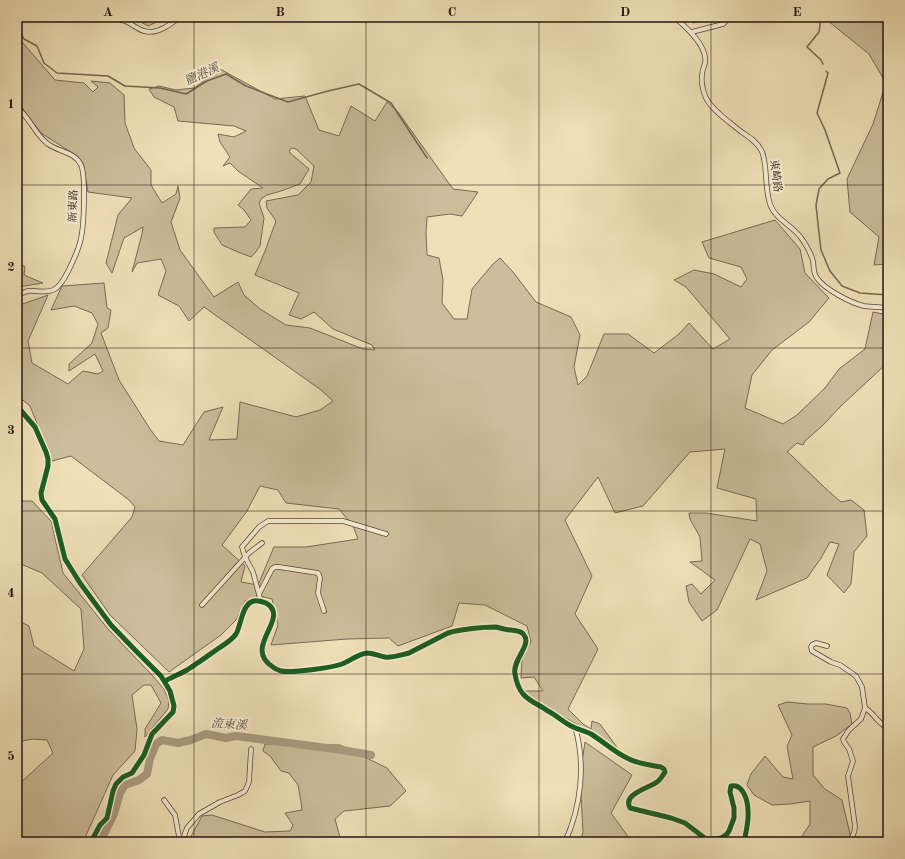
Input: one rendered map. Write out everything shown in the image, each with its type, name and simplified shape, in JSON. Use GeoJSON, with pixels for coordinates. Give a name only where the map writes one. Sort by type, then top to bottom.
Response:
{"type":"FeatureCollection","features":[{"type":"Feature","properties":{"kind":"street"},"geometry":{"type":"LineString","coordinates":[[107,17],[126,21],[144,31],[151,33],[172,23],[180,17]]}},
{"type":"Feature","properties":{"kind":"street","name":"東崎路"},"geometry":{"type":"LineString","coordinates":[[674,17],[692,32],[705,53],[702,87],[706,99],[713,108],[756,142],[762,151],[765,164],[767,193],[770,204],[776,216],[801,238],[810,253],[817,279],[825,286],[846,299],[864,306],[888,308]]}},
{"type":"Feature","properties":{"kind":"street"},"geometry":{"type":"LineString","coordinates":[[692,32],[723,24],[730,17]]}},
{"type":"Feature","properties":{"kind":"street","name":"新東路"},"geometry":{"type":"LineString","coordinates":[[17,108],[25,114],[42,139],[48,144],[70,155],[81,164],[84,179],[83,222],[81,237],[76,252],[62,282],[57,288],[51,291],[29,291],[17,295]]}},
{"type":"Feature","properties":{"kind":"street"},"geometry":{"type":"LineString","coordinates":[[17,406],[35,427],[46,452],[48,466],[41,493],[42,500],[55,519],[65,559],[80,583],[111,626],[155,668],[164,680],[170,691],[174,706],[172,712],[161,726],[152,734],[144,755],[132,773],[121,779],[116,784],[107,818],[100,825],[91,842]]}},
{"type":"Feature","properties":{"kind":"street"},"geometry":{"type":"LineString","coordinates":[[261,602],[253,572],[245,557],[242,547],[259,527],[268,521],[343,521],[386,534]]}},
{"type":"Feature","properties":{"kind":"street"},"geometry":{"type":"LineString","coordinates":[[202,605],[245,557],[262,543]]}},
{"type":"Feature","properties":{"kind":"street"},"geometry":{"type":"LineString","coordinates":[[259,594],[272,569],[276,567],[318,573],[320,578],[318,593],[324,611]]}},
{"type":"Feature","properties":{"kind":"street"},"geometry":{"type":"LineString","coordinates":[[164,680],[186,670],[229,641],[236,634],[247,605],[255,600],[266,603],[273,615],[272,625],[263,642],[262,653],[264,658],[272,667],[282,671],[333,666],[366,653],[386,657],[404,655],[453,632],[497,627],[516,630],[524,634],[526,637],[526,645],[515,664],[515,673],[523,695],[575,728],[590,734],[616,753],[629,759],[664,768],[665,772],[658,782],[631,797],[628,802],[631,809],[671,818],[685,823],[706,839],[721,838],[729,831],[734,818],[734,808],[730,792],[730,788],[733,785],[742,790],[748,810],[747,828],[744,842]]}},
{"type":"Feature","properties":{"kind":"street"},"geometry":{"type":"LineString","coordinates":[[827,646],[816,643],[812,645],[811,649],[812,651],[831,662],[840,665],[856,676],[862,687],[865,708],[861,719],[848,730],[843,739],[849,749],[853,761],[848,776],[855,833],[848,842]]}},
{"type":"Feature","properties":{"kind":"street"},"geometry":{"type":"LineString","coordinates":[[865,708],[888,728]]}},
{"type":"Feature","properties":{"kind":"street"},"geometry":{"type":"LineString","coordinates":[[565,842],[570,830],[579,796],[580,756],[575,728]]}},
{"type":"Feature","properties":{"kind":"street"},"geometry":{"type":"LineString","coordinates":[[181,842],[187,828],[199,814],[220,802],[245,791],[249,782],[251,749]]}},
{"type":"Feature","properties":{"kind":"street"},"geometry":{"type":"LineString","coordinates":[[164,800],[176,815],[181,842]]}},
{"type":"Feature","properties":{"kind":"street"},"geometry":{"type":"LineString","coordinates":[[367,842],[374,839],[378,839],[382,842]]}},
{"type":"Feature","properties":{"kind":"shaded area"},"geometry":{"type":"Polygon","coordinates":[[[132,17],[168,17],[148,26],[132,17]]]}},
{"type":"Feature","properties":{"kind":"shaded area"},"geometry":{"type":"Polygon","coordinates":[[[687,17],[716,17],[693,23],[687,17]]]}},
{"type":"Feature","properties":{"kind":"shaded area"},"geometry":{"type":"Polygon","coordinates":[[[770,17],[811,17],[783,20],[770,17]]]}},
{"type":"Feature","properties":{"kind":"shaded area"},"geometry":{"type":"Polygon","coordinates":[[[823,17],[888,17],[888,264],[874,265],[879,237],[850,212],[847,179],[873,124],[886,83],[869,54],[823,17]]]}},
{"type":"Feature","properties":{"kind":"shaded area"},"geometry":{"type":"Polygon","coordinates":[[[17,36],[55,80],[84,83],[93,92],[98,87],[91,81],[110,83],[124,95],[125,123],[134,148],[151,170],[151,185],[162,203],[176,194],[178,186],[180,198],[171,222],[180,250],[214,297],[238,282],[244,295],[260,309],[286,325],[310,328],[363,349],[375,350],[372,345],[333,329],[314,312],[301,319],[289,315],[299,293],[255,275],[276,221],[267,208],[266,201],[298,195],[311,182],[314,166],[296,149],[291,148],[289,152],[309,169],[300,184],[262,198],[259,203],[264,218],[260,246],[251,257],[222,245],[214,232],[214,228],[245,227],[251,220],[244,210],[238,205],[251,189],[263,188],[238,171],[230,163],[223,166],[230,157],[220,142],[218,134],[234,137],[246,131],[234,126],[178,121],[174,107],[154,97],[149,89],[159,86],[176,90],[194,88],[220,69],[275,99],[305,96],[319,130],[339,136],[351,106],[375,121],[387,102],[398,112],[453,189],[478,192],[462,216],[450,214],[427,217],[427,255],[439,258],[443,280],[442,303],[454,319],[467,319],[472,289],[492,265],[500,258],[536,302],[571,317],[580,335],[574,367],[578,385],[587,376],[604,334],[628,334],[654,353],[679,334],[689,323],[713,349],[730,339],[686,287],[674,280],[694,270],[714,274],[741,287],[747,279],[741,267],[709,258],[702,242],[775,220],[800,249],[805,273],[829,298],[809,322],[772,350],[752,375],[745,408],[783,424],[797,415],[825,388],[839,369],[865,349],[873,312],[888,315],[888,359],[884,366],[805,441],[803,445],[797,443],[787,452],[841,502],[851,500],[864,510],[867,536],[854,552],[851,584],[844,593],[827,575],[839,544],[830,542],[807,578],[756,600],[767,571],[760,544],[750,539],[717,610],[702,621],[689,602],[686,586],[692,584],[701,594],[715,580],[690,562],[702,561],[700,537],[690,519],[689,513],[706,513],[757,521],[756,499],[717,488],[725,449],[690,452],[643,506],[615,513],[598,477],[565,520],[592,576],[575,614],[598,649],[568,709],[583,724],[591,729],[592,721],[600,724],[618,751],[589,731],[551,710],[528,695],[525,691],[543,691],[534,677],[521,678],[522,659],[531,642],[527,626],[485,605],[459,603],[452,626],[398,646],[389,638],[347,639],[271,645],[278,625],[272,599],[260,596],[245,601],[236,620],[221,635],[169,672],[110,615],[82,575],[132,517],[135,507],[129,500],[71,456],[52,461],[30,406],[17,395],[17,306],[48,295],[28,341],[32,363],[68,384],[83,371],[98,374],[103,371],[95,354],[69,371],[69,364],[92,343],[98,324],[92,313],[74,306],[51,310],[62,286],[104,283],[107,308],[111,310],[108,328],[101,333],[119,380],[159,441],[183,445],[204,412],[223,407],[209,440],[237,439],[240,402],[296,417],[320,410],[333,401],[321,390],[204,307],[189,321],[179,306],[158,295],[166,271],[161,259],[137,263],[132,272],[143,227],[124,238],[112,273],[106,263],[118,215],[132,198],[88,192],[83,164],[77,156],[41,133],[17,101],[17,36]],[[260,486],[247,511],[222,545],[245,566],[241,582],[258,585],[274,547],[306,547],[358,539],[353,526],[339,509],[286,503],[278,490],[260,486]]]}},
{"type":"Feature","properties":{"kind":"shaded area"},"geometry":{"type":"Polygon","coordinates":[[[17,261],[25,267],[24,275],[43,283],[17,288],[17,261]]]}},
{"type":"Feature","properties":{"kind":"shaded area"},"geometry":{"type":"Polygon","coordinates":[[[17,501],[32,501],[51,521],[63,573],[108,629],[164,689],[169,701],[168,709],[145,737],[145,729],[161,703],[151,685],[144,685],[132,695],[137,729],[135,751],[113,775],[84,840],[70,842],[17,842],[17,786],[53,753],[47,740],[33,739],[17,742],[17,620],[29,626],[34,646],[74,671],[84,649],[81,609],[42,573],[21,564],[17,570],[17,501]]]}},
{"type":"Feature","properties":{"kind":"shaded area"},"geometry":{"type":"Polygon","coordinates":[[[787,702],[826,704],[847,708],[850,713],[852,724],[836,736],[813,747],[813,775],[825,789],[842,800],[852,842],[798,842],[810,824],[810,801],[772,805],[754,795],[747,785],[751,774],[765,756],[783,777],[793,779],[787,746],[792,735],[778,705],[787,702]]]}},
{"type":"Feature","properties":{"kind":"shaded area"},"geometry":{"type":"Polygon","coordinates":[[[585,742],[632,775],[611,813],[632,842],[580,842],[583,832],[580,775],[585,742]]]}},
{"type":"Feature","properties":{"kind":"shaded area"},"geometry":{"type":"Polygon","coordinates":[[[265,744],[340,745],[387,768],[406,791],[390,806],[344,811],[335,819],[341,841],[338,842],[188,842],[202,816],[212,815],[265,832],[290,831],[293,825],[285,813],[302,810],[298,785],[289,773],[281,771],[270,756],[263,751],[265,744]]]}},
{"type":"Feature","properties":{"kind":"waterway"},"geometry":{"type":"LineString","coordinates":[[821,17],[819,32],[807,47],[821,60],[823,64]]}},
{"type":"Feature","properties":{"kind":"waterway","name":"鹽港溪"},"geometry":{"type":"LineString","coordinates":[[17,26],[24,39],[37,46],[44,63],[57,73],[108,76],[125,86],[160,88],[186,94],[207,81],[226,74],[246,86],[288,102],[359,84],[391,103],[427,158]]}},
{"type":"Feature","properties":{"kind":"waterway"},"geometry":{"type":"LineString","coordinates":[[826,71],[828,73],[817,113],[825,130],[840,173],[828,179],[819,189],[816,205],[821,250],[830,271],[842,286],[860,293],[888,295]]}},
{"type":"Feature","properties":{"kind":"waterway","name":"流東溪"},"geometry":{"type":"LineString","coordinates":[[100,842],[114,814],[120,793],[125,785],[139,780],[147,774],[150,759],[156,744],[162,740],[178,743],[206,734],[226,738],[236,736],[371,755]]}},
{"type":"Feature","properties":{"kind":"cycle path"},"geometry":{"type":"LineString","coordinates":[[17,406],[35,427],[46,452],[48,466],[41,493],[42,500],[55,519],[65,559],[80,583],[111,625],[161,676],[170,691],[174,706],[173,712],[152,734],[144,755],[132,773],[123,777],[116,784],[107,818],[100,825],[91,842]]}},
{"type":"Feature","properties":{"kind":"cycle path"},"geometry":{"type":"LineString","coordinates":[[165,681],[187,670],[230,640],[238,630],[244,610],[250,603],[255,601],[266,603],[272,609],[274,617],[262,651],[265,659],[274,668],[281,671],[302,671],[329,667],[342,664],[367,653],[385,657],[397,656],[409,653],[448,633],[459,630],[496,627],[518,631],[524,635],[526,643],[516,663],[515,674],[519,687],[526,697],[573,727],[591,734],[624,757],[664,769],[665,772],[658,781],[633,795],[629,803],[630,808],[685,823],[706,839],[721,838],[729,831],[734,818],[734,808],[730,792],[731,786],[739,787],[746,798],[748,807],[748,823],[744,842]]}}]}
